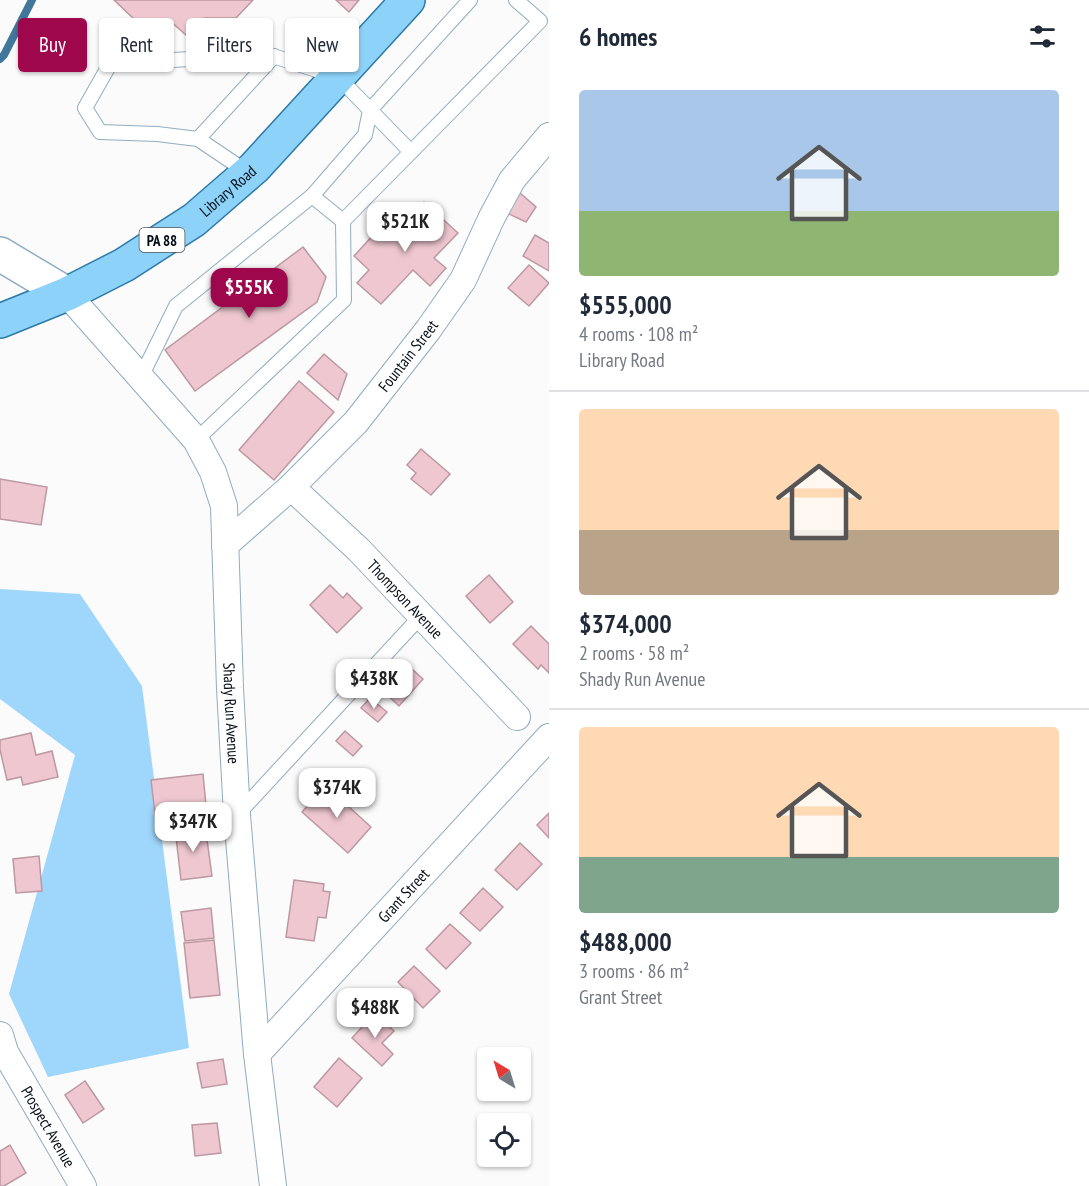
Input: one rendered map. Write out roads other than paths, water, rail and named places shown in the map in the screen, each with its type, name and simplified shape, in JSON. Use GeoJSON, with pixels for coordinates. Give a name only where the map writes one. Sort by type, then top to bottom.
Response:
{"type":"FeatureCollection","features":[{"type":"Feature","properties":{"kind":"main road","name":"Library Road"},"geometry":{"type":"LineString","coordinates":[[0,321],[67,294],[124,265],[194,220],[248,173],[408,0]]}},
{"type":"Feature","properties":{"kind":"street","name":"Fountain Street"},"geometry":{"type":"LineString","coordinates":[[225,545],[291,487],[356,422],[428,330],[463,280],[492,217],[513,180],[549,136]]}},
{"type":"Feature","properties":{"kind":"street"},"geometry":{"type":"LineString","coordinates":[[0,254],[67,294]]}},
{"type":"Feature","properties":{"kind":"street","name":"Shady Run Avenue"},"geometry":{"type":"LineString","coordinates":[[67,294],[196,440],[213,472],[224,506],[237,815],[257,1054],[273,1186]]}},
{"type":"Feature","properties":{"kind":"street","name":"Thompson Avenue"},"geometry":{"type":"LineString","coordinates":[[291,487],[359,550],[517,717]]}},
{"type":"Feature","properties":{"kind":"street","name":"Grant Street"},"geometry":{"type":"LineString","coordinates":[[257,1054],[549,737]]}},
{"type":"Feature","properties":{"kind":"street","name":"Prospect Avenue"},"geometry":{"type":"LineString","coordinates":[[1,1049],[83,1186]]}},
{"type":"Feature","properties":{"kind":"lane"},"geometry":{"type":"LineString","coordinates":[[141,378],[176,306],[312,196],[365,135],[370,110],[470,0]]}},
{"type":"Feature","properties":{"kind":"lane"},"geometry":{"type":"LineString","coordinates":[[196,440],[344,300],[343,221],[540,21],[516,0]]}},
{"type":"Feature","properties":{"kind":"lane"},"geometry":{"type":"LineString","coordinates":[[248,173],[198,139],[157,134],[99,132],[85,108],[111,64],[267,54],[338,77],[411,153]]}},
{"type":"Feature","properties":{"kind":"lane"},"geometry":{"type":"LineString","coordinates":[[198,139],[274,56]]}},
{"type":"Feature","properties":{"kind":"lane"},"geometry":{"type":"LineString","coordinates":[[312,196],[343,221]]}},
{"type":"Feature","properties":{"kind":"lane"},"geometry":{"type":"LineString","coordinates":[[237,815],[421,616]]}},
{"type":"Feature","properties":{"kind":"waterway"},"geometry":{"type":"LineString","coordinates":[[0,59],[32,0]]}}]}
